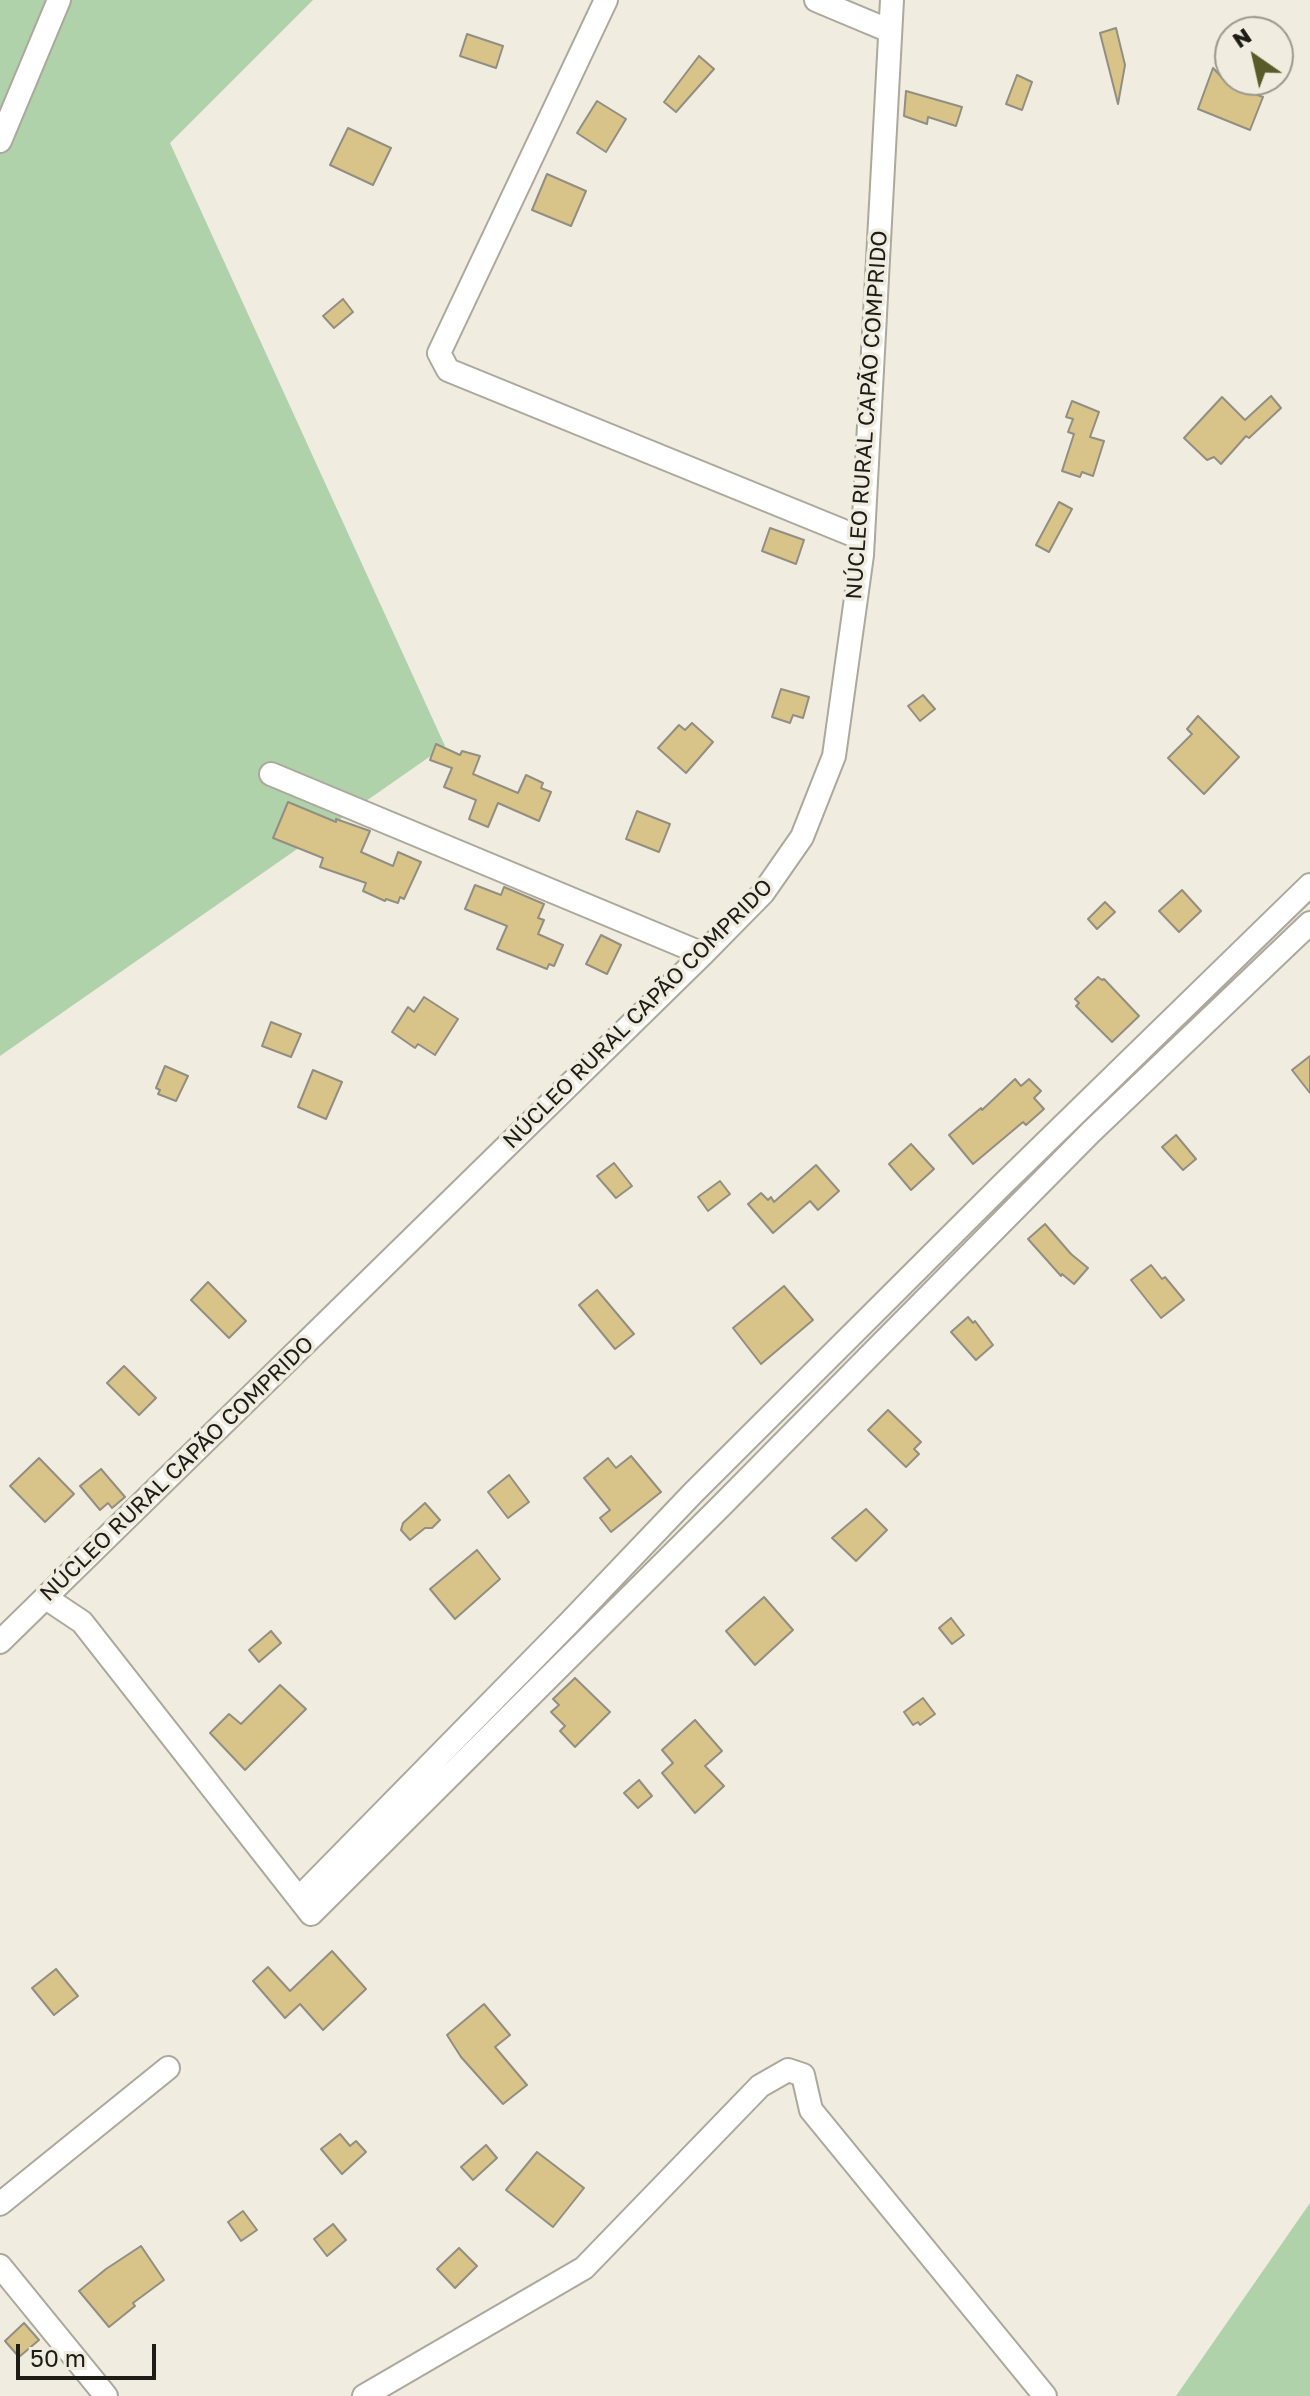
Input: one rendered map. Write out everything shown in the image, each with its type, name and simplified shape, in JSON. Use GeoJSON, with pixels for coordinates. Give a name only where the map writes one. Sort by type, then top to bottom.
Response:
{"type":"FeatureCollection","features":[{"type":"Feature","properties":{"kind":"street"},"geometry":{"type":"LineString","coordinates":[[0,141],[59,0]]}},
{"type":"Feature","properties":{"kind":"street"},"geometry":{"type":"LineString","coordinates":[[606,0],[439,353],[448,370],[863,539]]}},
{"type":"Feature","properties":{"kind":"street"},"geometry":{"type":"LineString","coordinates":[[816,0],[890,31]]}},
{"type":"Feature","properties":{"kind":"street","name":"NÚCLEO RURAL CAPÃO COMPRIDO"},"geometry":{"type":"LineString","coordinates":[[0,1642],[703,954],[763,893],[802,837],[834,756],[863,539],[892,0]]}},
{"type":"Feature","properties":{"kind":"street"},"geometry":{"type":"LineString","coordinates":[[271,774],[703,954]]}},
{"type":"Feature","properties":{"kind":"street"},"geometry":{"type":"LineString","coordinates":[[305,1906],[776,1411],[1001,1186],[1310,885]]}},
{"type":"Feature","properties":{"kind":"street"},"geometry":{"type":"LineString","coordinates":[[305,1906],[796,1430],[1091,1132],[1310,923]]}},
{"type":"Feature","properties":{"kind":"street"},"geometry":{"type":"LineString","coordinates":[[776,1411],[796,1430]]}},
{"type":"Feature","properties":{"kind":"street"},"geometry":{"type":"LineString","coordinates":[[46,1598],[82,1622],[305,1906]]}},
{"type":"Feature","properties":{"kind":"street"},"geometry":{"type":"LineString","coordinates":[[0,2204],[168,2068]]}},
{"type":"Feature","properties":{"kind":"street"},"geometry":{"type":"LineString","coordinates":[[364,2396],[584,2268],[760,2086],[788,2070],[803,2075],[811,2110],[1045,2396]]}},
{"type":"Feature","properties":{"kind":"street"},"geometry":{"type":"LineString","coordinates":[[0,2266],[106,2396]]}},
{"type":"Feature","properties":{"kind":"green space"},"geometry":{"type":"Polygon","coordinates":[[[0,0],[313,0],[170,143],[445,746],[0,1056],[0,0]]]}},
{"type":"Feature","properties":{"kind":"green space"},"geometry":{"type":"Polygon","coordinates":[[[1310,2203],[1310,2396],[1176,2396],[1310,2203]]]}},
{"type":"Feature","properties":{"kind":"building"},"geometry":{"type":"Polygon","coordinates":[[[1116,28],[1125,65],[1118,104],[1100,33],[1116,28]]]}},
{"type":"Feature","properties":{"kind":"building"},"geometry":{"type":"Polygon","coordinates":[[[467,34],[503,46],[496,68],[460,56],[467,34]]]}},
{"type":"Feature","properties":{"kind":"building"},"geometry":{"type":"Polygon","coordinates":[[[699,56],[714,69],[676,112],[664,102],[699,56]]]}},
{"type":"Feature","properties":{"kind":"building"},"geometry":{"type":"Polygon","coordinates":[[[1213,68],[1214,96],[1263,97],[1250,130],[1198,109],[1213,68]]]}},
{"type":"Feature","properties":{"kind":"building"},"geometry":{"type":"Polygon","coordinates":[[[1017,75],[1032,82],[1022,110],[1006,104],[1017,75]]]}},
{"type":"Feature","properties":{"kind":"building"},"geometry":{"type":"Polygon","coordinates":[[[906,91],[962,107],[956,126],[928,117],[927,124],[904,116],[906,91]]]}},
{"type":"Feature","properties":{"kind":"building"},"geometry":{"type":"Polygon","coordinates":[[[597,101],[626,119],[606,152],[577,133],[597,101]]]}},
{"type":"Feature","properties":{"kind":"building"},"geometry":{"type":"Polygon","coordinates":[[[348,128],[391,148],[373,185],[330,165],[348,128]]]}},
{"type":"Feature","properties":{"kind":"building"},"geometry":{"type":"Polygon","coordinates":[[[547,174],[586,191],[571,226],[532,210],[547,174]]]}},
{"type":"Feature","properties":{"kind":"building"},"geometry":{"type":"Polygon","coordinates":[[[343,299],[353,312],[334,328],[323,316],[343,299]]]}},
{"type":"Feature","properties":{"kind":"building"},"geometry":{"type":"Polygon","coordinates":[[[1271,396],[1281,408],[1249,438],[1246,436],[1221,464],[1214,457],[1207,460],[1184,438],[1222,397],[1245,420],[1271,396]]]}},
{"type":"Feature","properties":{"kind":"building"},"geometry":{"type":"Polygon","coordinates":[[[1072,401],[1099,412],[1090,437],[1104,441],[1093,476],[1082,472],[1080,477],[1062,471],[1074,434],[1068,432],[1073,419],[1066,417],[1072,401]]]}},
{"type":"Feature","properties":{"kind":"building"},"geometry":{"type":"Polygon","coordinates":[[[1059,502],[1072,509],[1049,552],[1036,545],[1059,502]]]}},
{"type":"Feature","properties":{"kind":"building"},"geometry":{"type":"Polygon","coordinates":[[[770,528],[804,540],[796,564],[762,551],[770,528]]]}},
{"type":"Feature","properties":{"kind":"building"},"geometry":{"type":"Polygon","coordinates":[[[781,689],[809,697],[803,718],[793,715],[790,723],[772,717],[781,689]]]}},
{"type":"Feature","properties":{"kind":"building"},"geometry":{"type":"Polygon","coordinates":[[[923,695],[935,709],[920,721],[908,706],[923,695]]]}},
{"type":"Feature","properties":{"kind":"building"},"geometry":{"type":"Polygon","coordinates":[[[1198,716],[1239,757],[1204,794],[1168,758],[1192,734],[1187,729],[1198,716]]]}},
{"type":"Feature","properties":{"kind":"building"},"geometry":{"type":"Polygon","coordinates":[[[692,723],[713,742],[686,773],[658,748],[679,725],[685,730],[692,723]]]}},
{"type":"Feature","properties":{"kind":"building"},"geometry":{"type":"Polygon","coordinates":[[[436,744],[460,755],[462,751],[480,756],[473,774],[518,793],[526,775],[543,783],[541,788],[551,792],[539,821],[498,803],[488,827],[469,819],[476,800],[444,787],[452,768],[430,760],[436,744]]]}},
{"type":"Feature","properties":{"kind":"building"},"geometry":{"type":"Polygon","coordinates":[[[288,802],[336,822],[336,819],[370,831],[361,852],[393,866],[398,852],[421,862],[404,899],[400,897],[398,903],[385,901],[363,891],[366,883],[320,867],[323,858],[273,838],[288,802]]]}},
{"type":"Feature","properties":{"kind":"building"},"geometry":{"type":"Polygon","coordinates":[[[637,811],[670,824],[659,852],[626,839],[637,811]]]}},
{"type":"Feature","properties":{"kind":"building"},"geometry":{"type":"Polygon","coordinates":[[[475,885],[501,895],[504,887],[544,904],[538,918],[544,920],[538,934],[563,945],[554,966],[549,964],[547,969],[497,949],[507,926],[465,909],[475,885]]]}},
{"type":"Feature","properties":{"kind":"building"},"geometry":{"type":"Polygon","coordinates":[[[1182,890],[1201,911],[1179,932],[1159,911],[1182,890]]]}},
{"type":"Feature","properties":{"kind":"building"},"geometry":{"type":"Polygon","coordinates":[[[1105,902],[1115,912],[1097,929],[1088,919],[1105,902]]]}},
{"type":"Feature","properties":{"kind":"building"},"geometry":{"type":"Polygon","coordinates":[[[601,935],[621,945],[607,974],[586,964],[601,935]]]}},
{"type":"Feature","properties":{"kind":"building"},"geometry":{"type":"Polygon","coordinates":[[[1098,977],[1104,979],[1139,1016],[1112,1042],[1076,1006],[1079,1003],[1075,999],[1098,977]]]}},
{"type":"Feature","properties":{"kind":"building"},"geometry":{"type":"Polygon","coordinates":[[[424,997],[458,1019],[435,1055],[418,1044],[415,1048],[392,1032],[408,1007],[414,1012],[424,997]]]}},
{"type":"Feature","properties":{"kind":"building"},"geometry":{"type":"Polygon","coordinates":[[[271,1022],[301,1034],[291,1057],[262,1046],[271,1022]]]}},
{"type":"Feature","properties":{"kind":"building"},"geometry":{"type":"Polygon","coordinates":[[[1310,1056],[1310,1093],[1292,1070],[1310,1056]]]}},
{"type":"Feature","properties":{"kind":"building"},"geometry":{"type":"Polygon","coordinates":[[[165,1066],[188,1076],[176,1101],[158,1094],[160,1090],[156,1088],[165,1066]]]}},
{"type":"Feature","properties":{"kind":"building"},"geometry":{"type":"Polygon","coordinates":[[[313,1070],[342,1082],[326,1119],[298,1107],[313,1070]]]}},
{"type":"Feature","properties":{"kind":"building"},"geometry":{"type":"Polygon","coordinates":[[[1015,1079],[1021,1086],[1029,1079],[1041,1091],[1034,1098],[1044,1109],[1026,1125],[1023,1122],[973,1164],[949,1135],[1015,1079]]]}},
{"type":"Feature","properties":{"kind":"building"},"geometry":{"type":"Polygon","coordinates":[[[1176,1135],[1196,1159],[1183,1170],[1162,1147],[1176,1135]]]}},
{"type":"Feature","properties":{"kind":"building"},"geometry":{"type":"Polygon","coordinates":[[[911,1144],[934,1169],[911,1190],[889,1164],[911,1144]]]}},
{"type":"Feature","properties":{"kind":"building"},"geometry":{"type":"Polygon","coordinates":[[[614,1163],[632,1186],[616,1198],[597,1176],[614,1163]]]}},
{"type":"Feature","properties":{"kind":"building"},"geometry":{"type":"Polygon","coordinates":[[[816,1165],[839,1191],[818,1210],[810,1201],[773,1233],[748,1204],[761,1193],[768,1200],[771,1197],[774,1202],[816,1165]]]}},
{"type":"Feature","properties":{"kind":"building"},"geometry":{"type":"Polygon","coordinates":[[[720,1181],[730,1194],[708,1211],[698,1197],[720,1181]]]}},
{"type":"Feature","properties":{"kind":"building"},"geometry":{"type":"Polygon","coordinates":[[[1045,1224],[1088,1268],[1074,1284],[1061,1276],[1028,1239],[1045,1224]]]}},
{"type":"Feature","properties":{"kind":"building"},"geometry":{"type":"Polygon","coordinates":[[[1151,1265],[1184,1300],[1161,1318],[1131,1280],[1151,1265]]]}},
{"type":"Feature","properties":{"kind":"building"},"geometry":{"type":"Polygon","coordinates":[[[208,1282],[246,1321],[229,1338],[191,1300],[208,1282]]]}},
{"type":"Feature","properties":{"kind":"building"},"geometry":{"type":"Polygon","coordinates":[[[784,1286],[813,1320],[761,1364],[733,1328],[784,1286]]]}},
{"type":"Feature","properties":{"kind":"building"},"geometry":{"type":"Polygon","coordinates":[[[597,1290],[634,1334],[615,1349],[579,1305],[597,1290]]]}},
{"type":"Feature","properties":{"kind":"building"},"geometry":{"type":"Polygon","coordinates":[[[968,1317],[973,1323],[975,1321],[993,1345],[976,1360],[951,1332],[968,1317]]]}},
{"type":"Feature","properties":{"kind":"building"},"geometry":{"type":"Polygon","coordinates":[[[124,1366],[156,1398],[139,1415],[107,1383],[124,1366]]]}},
{"type":"Feature","properties":{"kind":"building"},"geometry":{"type":"Polygon","coordinates":[[[888,1410],[921,1442],[914,1449],[919,1454],[906,1467],[868,1430],[888,1410]]]}},
{"type":"Feature","properties":{"kind":"building"},"geometry":{"type":"Polygon","coordinates":[[[631,1456],[661,1492],[611,1532],[600,1518],[610,1510],[584,1478],[608,1458],[616,1468],[631,1456]]]}},
{"type":"Feature","properties":{"kind":"building"},"geometry":{"type":"Polygon","coordinates":[[[39,1458],[74,1494],[45,1522],[10,1486],[39,1458]]]}},
{"type":"Feature","properties":{"kind":"building"},"geometry":{"type":"Polygon","coordinates":[[[101,1469],[125,1497],[112,1508],[108,1503],[100,1510],[80,1486],[101,1469]]]}},
{"type":"Feature","properties":{"kind":"building"},"geometry":{"type":"Polygon","coordinates":[[[509,1475],[529,1502],[508,1518],[488,1492],[509,1475]]]}},
{"type":"Feature","properties":{"kind":"building"},"geometry":{"type":"Polygon","coordinates":[[[425,1503],[440,1520],[410,1540],[401,1530],[403,1523],[425,1503]]]}},
{"type":"Feature","properties":{"kind":"building"},"geometry":{"type":"Polygon","coordinates":[[[866,1509],[887,1530],[856,1561],[832,1538],[866,1509]]]}},
{"type":"Feature","properties":{"kind":"building"},"geometry":{"type":"Polygon","coordinates":[[[477,1550],[500,1579],[455,1619],[430,1589],[477,1550]]]}},
{"type":"Feature","properties":{"kind":"building"},"geometry":{"type":"Polygon","coordinates":[[[764,1597],[793,1630],[755,1665],[726,1631],[764,1597]]]}},
{"type":"Feature","properties":{"kind":"building"},"geometry":{"type":"Polygon","coordinates":[[[951,1618],[964,1635],[952,1644],[939,1628],[951,1618]]]}},
{"type":"Feature","properties":{"kind":"building"},"geometry":{"type":"Polygon","coordinates":[[[271,1631],[281,1643],[259,1662],[249,1650],[271,1631]]]}},
{"type":"Feature","properties":{"kind":"building"},"geometry":{"type":"Polygon","coordinates":[[[575,1678],[610,1712],[575,1747],[560,1731],[565,1726],[551,1712],[559,1705],[553,1699],[575,1678]]]}},
{"type":"Feature","properties":{"kind":"building"},"geometry":{"type":"Polygon","coordinates":[[[280,1685],[306,1709],[245,1770],[210,1733],[229,1714],[241,1724],[280,1685]]]}},
{"type":"Feature","properties":{"kind":"building"},"geometry":{"type":"Polygon","coordinates":[[[923,1698],[935,1714],[920,1725],[918,1722],[913,1725],[904,1712],[923,1698]]]}},
{"type":"Feature","properties":{"kind":"building"},"geometry":{"type":"Polygon","coordinates":[[[695,1720],[722,1751],[705,1766],[724,1786],[695,1813],[662,1773],[673,1763],[662,1750],[695,1720]]]}},
{"type":"Feature","properties":{"kind":"building"},"geometry":{"type":"Polygon","coordinates":[[[639,1780],[652,1796],[638,1808],[624,1793],[639,1780]]]}},
{"type":"Feature","properties":{"kind":"building"},"geometry":{"type":"Polygon","coordinates":[[[332,1951],[366,1989],[323,2030],[300,2004],[285,2018],[253,1981],[268,1967],[290,1991],[332,1951]]]}},
{"type":"Feature","properties":{"kind":"building"},"geometry":{"type":"Polygon","coordinates":[[[56,1969],[78,1996],[54,2015],[32,1988],[56,1969]]]}},
{"type":"Feature","properties":{"kind":"building"},"geometry":{"type":"Polygon","coordinates":[[[484,2004],[510,2035],[495,2047],[527,2085],[503,2104],[461,2057],[447,2035],[484,2004]]]}},
{"type":"Feature","properties":{"kind":"building"},"geometry":{"type":"Polygon","coordinates":[[[340,2134],[350,2146],[356,2141],[366,2152],[342,2174],[321,2149],[340,2134]]]}},
{"type":"Feature","properties":{"kind":"building"},"geometry":{"type":"Polygon","coordinates":[[[486,2145],[497,2158],[473,2180],[461,2167],[486,2145]]]}},
{"type":"Feature","properties":{"kind":"building"},"geometry":{"type":"Polygon","coordinates":[[[537,2152],[584,2188],[553,2227],[506,2190],[537,2152]]]}},
{"type":"Feature","properties":{"kind":"building"},"geometry":{"type":"Polygon","coordinates":[[[243,2211],[257,2230],[241,2241],[228,2222],[243,2211]]]}},
{"type":"Feature","properties":{"kind":"building"},"geometry":{"type":"Polygon","coordinates":[[[333,2224],[346,2240],[327,2256],[314,2239],[333,2224]]]}},
{"type":"Feature","properties":{"kind":"building"},"geometry":{"type":"Polygon","coordinates":[[[141,2246],[164,2280],[133,2303],[135,2306],[109,2327],[79,2291],[141,2246]]]}},
{"type":"Feature","properties":{"kind":"building"},"geometry":{"type":"Polygon","coordinates":[[[459,2248],[477,2266],[455,2288],[437,2269],[459,2248]]]}},
{"type":"Feature","properties":{"kind":"building"},"geometry":{"type":"Polygon","coordinates":[[[24,2323],[39,2340],[19,2357],[5,2341],[24,2323]]]}}]}
